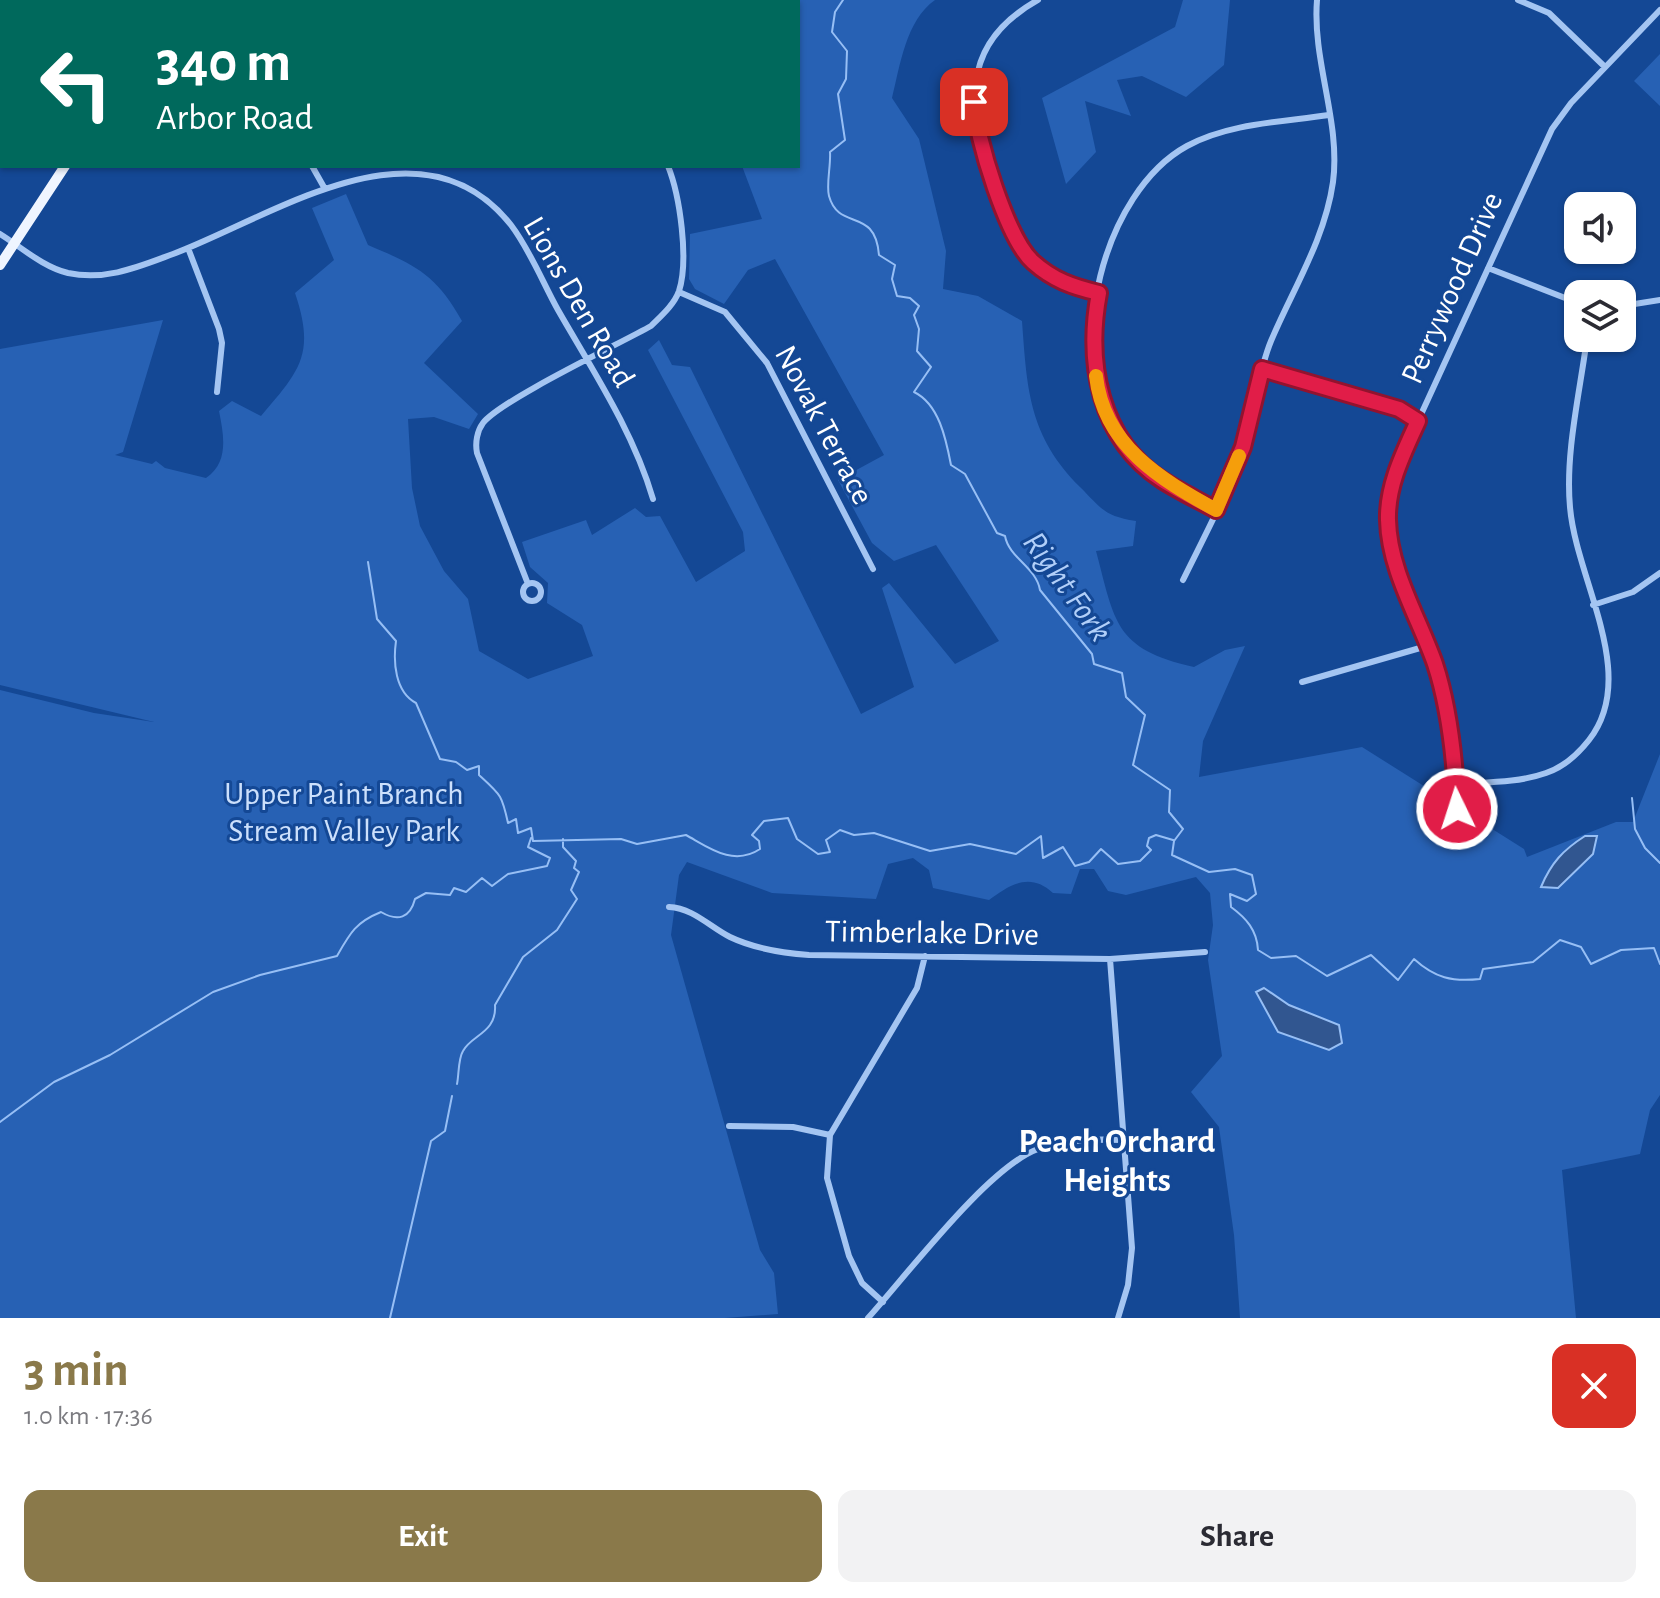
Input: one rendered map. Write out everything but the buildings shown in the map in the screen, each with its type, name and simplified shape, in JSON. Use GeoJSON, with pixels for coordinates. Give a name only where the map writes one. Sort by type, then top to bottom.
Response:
{"type":"FeatureCollection","features":[{"type":"Feature","properties":{"kind":"main road"},"geometry":{"type":"LineString","coordinates":[[0,265],[64,168]]}},
{"type":"Feature","properties":{"kind":"street"},"geometry":{"type":"LineString","coordinates":[[1038,0],[1020,10],[994,34],[983,53],[974,83],[975,120],[1014,237],[1030,260],[1055,280],[1099,293]]}},
{"type":"Feature","properties":{"kind":"street"},"geometry":{"type":"LineString","coordinates":[[1183,580],[1243,447],[1262,369],[1314,246],[1329,202],[1334,178],[1318,42],[1317,0]]}},
{"type":"Feature","properties":{"kind":"street"},"geometry":{"type":"LineString","coordinates":[[1518,0],[1549,13],[1605,67]]}},
{"type":"Feature","properties":{"kind":"street","name":"Perrywood Drive"},"geometry":{"type":"LineString","coordinates":[[1457,809],[1446,706],[1394,561],[1388,502],[1400,462],[1418,421],[1552,129],[1605,67],[1660,10]]}},
{"type":"Feature","properties":{"kind":"street"},"geometry":{"type":"LineString","coordinates":[[1216,510],[1160,479],[1134,455],[1116,431],[1097,383],[1093,323],[1119,219],[1143,183],[1168,158],[1216,134],[1329,115]]}},
{"type":"Feature","properties":{"kind":"street"},"geometry":{"type":"LineString","coordinates":[[313,168],[325,189]]}},
{"type":"Feature","properties":{"kind":"street"},"geometry":{"type":"LineString","coordinates":[[528,584],[477,453],[477,437],[484,422],[509,403],[651,326],[679,292],[683,244],[668,168]]}},
{"type":"Feature","properties":{"kind":"street","name":"Lions Den Road"},"geometry":{"type":"LineString","coordinates":[[0,234],[53,268],[84,275],[108,275],[188,248],[325,189],[373,174],[399,173],[447,179],[478,196],[511,226],[635,448],[653,499]]}},
{"type":"Feature","properties":{"kind":"street"},"geometry":{"type":"LineString","coordinates":[[188,248],[222,343],[217,392]]}},
{"type":"Feature","properties":{"kind":"street"},"geometry":{"type":"LineString","coordinates":[[1488,268],[1564,298]]}},
{"type":"Feature","properties":{"kind":"street","name":"Novak Terrace"},"geometry":{"type":"LineString","coordinates":[[679,292],[725,312],[767,363],[873,569]]}},
{"type":"Feature","properties":{"kind":"street"},"geometry":{"type":"LineString","coordinates":[[1636,304],[1660,300]]}},
{"type":"Feature","properties":{"kind":"street"},"geometry":{"type":"LineString","coordinates":[[1456,784],[1523,779],[1551,771],[1577,755],[1597,730],[1607,702],[1610,673],[1581,567],[1570,506],[1586,352]]}},
{"type":"Feature","properties":{"kind":"street"},"geometry":{"type":"LineString","coordinates":[[1262,369],[1399,409],[1418,421]]}},
{"type":"Feature","properties":{"kind":"street"},"geometry":{"type":"LineString","coordinates":[[1593,605],[1633,592],[1660,573]]}},
{"type":"Feature","properties":{"kind":"street"},"geometry":{"type":"LineString","coordinates":[[1302,682],[1427,646]]}},
{"type":"Feature","properties":{"kind":"street","name":"Timberlake Drive"},"geometry":{"type":"LineString","coordinates":[[669,907],[681,907],[730,937],[764,949],[809,955],[1110,959],[1205,952]]}},
{"type":"Feature","properties":{"kind":"street"},"geometry":{"type":"LineString","coordinates":[[883,1302],[862,1283],[849,1256],[827,1178],[830,1135],[917,988],[925,956]]}},
{"type":"Feature","properties":{"kind":"street"},"geometry":{"type":"LineString","coordinates":[[1110,959],[1132,1248],[1128,1285],[1118,1318]]}},
{"type":"Feature","properties":{"kind":"street"},"geometry":{"type":"LineString","coordinates":[[729,1126],[793,1127],[830,1135]]}},
{"type":"Feature","properties":{"kind":"street"},"geometry":{"type":"LineString","coordinates":[[868,1318],[974,1199],[1017,1158],[1052,1145],[1123,1140]]}},
{"type":"Feature","properties":{"kind":"green space","name":"Upper Paint Branch Stream Valley Park"},"geometry":{"type":"Polygon","coordinates":[[[800,0],[935,0],[917,19],[911,31],[892,98],[919,139],[946,251],[943,289],[978,296],[1022,321],[1029,390],[1050,449],[1063,468],[1099,506],[1117,517],[1136,521],[1133,546],[1096,551],[1108,597],[1122,629],[1148,651],[1194,667],[1225,650],[1245,646],[1203,741],[1199,777],[1362,747],[1524,849],[1527,857],[1616,822],[1633,822],[1660,754],[1660,1095],[1650,1110],[1640,1154],[1562,1170],[1576,1318],[1240,1318],[1234,1235],[1219,1127],[1191,1092],[1222,1056],[1208,960],[1213,925],[1210,893],[1196,877],[1126,895],[1108,891],[1094,869],[1080,869],[1071,894],[1053,893],[1028,882],[1013,885],[989,900],[933,888],[929,870],[913,858],[888,864],[876,899],[772,893],[687,862],[679,875],[671,935],[760,1250],[774,1273],[778,1314],[725,1318],[0,1318],[0,690],[94,713],[154,722],[0,685],[0,349],[163,320],[123,452],[115,455],[152,464],[156,461],[165,468],[206,478],[222,456],[219,411],[232,401],[261,416],[294,374],[300,361],[304,332],[295,293],[334,260],[312,208],[346,194],[368,245],[423,273],[443,292],[462,321],[424,363],[478,414],[469,429],[434,417],[408,419],[412,488],[420,526],[444,571],[468,599],[479,651],[528,679],[593,656],[582,625],[547,603],[548,583],[530,567],[522,542],[586,520],[592,535],[635,508],[646,517],[660,516],[696,582],[745,551],[743,532],[648,350],[659,340],[672,365],[690,367],[861,714],[914,687],[882,588],[889,583],[955,664],[999,641],[936,545],[894,561],[872,543],[838,480],[884,455],[775,259],[748,270],[724,304],[695,289],[689,279],[690,234],[762,219],[743,168],[800,168],[800,0]]]}},
{"type":"Feature","properties":{"kind":"green space"},"geometry":{"type":"Polygon","coordinates":[[[1183,0],[1230,0],[1224,65],[1186,97],[1142,76],[1117,80],[1131,116],[1085,101],[1096,152],[1066,184],[1042,98],[1175,27],[1183,0]]]}},
{"type":"Feature","properties":{"kind":"green space"},"geometry":{"type":"Polygon","coordinates":[[[1660,54],[1660,106],[1634,81],[1660,54]]]}},
{"type":"Feature","properties":{"kind":"shaded area"},"geometry":{"type":"Polygon","coordinates":[[[1585,836],[1597,836],[1593,854],[1558,888],[1541,887],[1558,858],[1585,836]]]}},
{"type":"Feature","properties":{"kind":"shaded area"},"geometry":{"type":"Polygon","coordinates":[[[1264,988],[1289,1005],[1339,1025],[1342,1043],[1329,1050],[1278,1032],[1256,992],[1264,988]]]}},
{"type":"Feature","properties":{"kind":"waterway","name":"Right Fork"},"geometry":{"type":"LineString","coordinates":[[843,0],[835,12],[832,32],[847,51],[846,79],[838,94],[845,140],[830,152],[829,196],[840,214],[871,230],[879,255],[895,265],[892,279],[897,296],[910,298],[919,306],[914,315],[919,329],[917,351],[931,367],[914,392],[930,405],[935,414],[944,434],[951,465],[965,474],[997,533],[1005,536],[1007,544],[1033,575],[1040,590],[1092,654],[1094,664],[1122,673],[1126,697],[1145,715],[1133,765],[1170,790],[1169,812],[1183,829],[1174,841],[1172,855],[1209,872],[1235,869],[1252,875],[1256,894],[1247,901],[1230,894],[1231,907],[1250,925],[1258,950],[1271,958],[1296,956],[1327,976],[1371,955],[1398,980],[1414,959],[1429,971],[1444,977],[1480,979],[1483,969],[1533,962],[1560,940],[1581,947],[1591,964],[1621,950],[1654,948],[1660,964]]}},
{"type":"Feature","properties":{"kind":"waterway"},"geometry":{"type":"LineString","coordinates":[[368,562],[377,619],[396,641],[397,676],[404,692],[416,703],[440,759],[456,762],[467,770],[479,766],[479,775],[502,801],[508,823],[516,819],[518,833],[531,828],[533,841],[621,839],[637,844],[686,835],[721,853],[740,856],[760,849],[759,841],[752,835],[764,821],[788,818],[797,839],[818,854],[830,852],[826,840],[840,830],[854,835],[874,833],[930,851],[970,844],[1016,854],[1041,836],[1043,858],[1063,847],[1075,866],[1089,862],[1101,849],[1118,864],[1140,861],[1151,850],[1147,846],[1149,838],[1156,835],[1173,840]]}},
{"type":"Feature","properties":{"kind":"waterway"},"geometry":{"type":"LineString","coordinates":[[1632,798],[1635,829],[1645,848],[1660,863]]}},
{"type":"Feature","properties":{"kind":"waterway"},"geometry":{"type":"LineString","coordinates":[[0,1122],[54,1082],[110,1055],[213,992],[260,975],[337,956],[354,929],[372,916],[381,912],[393,917],[402,916],[407,914],[415,899],[426,893],[450,895],[454,888],[466,892],[482,878],[492,886],[508,874],[547,866],[550,858],[528,847],[531,838]]}},
{"type":"Feature","properties":{"kind":"waterway"},"geometry":{"type":"LineString","coordinates":[[457,1084],[463,1051],[492,1022],[495,1005],[523,957],[557,930],[577,899],[571,890],[579,872],[574,868],[576,861],[563,847],[563,839]]}},
{"type":"Feature","properties":{"kind":"waterway"},"geometry":{"type":"LineString","coordinates":[[390,1318],[431,1141],[445,1131],[452,1096]]}},
{"type":"Feature","properties":{"kind":"slow traffic"},"geometry":{"type":"LineString","coordinates":[[1096,376],[1105,410],[1134,455],[1160,479],[1216,510],[1239,456]]}},
{"type":"Feature","properties":{"kind":"district","name":"Peach Orchard Heights"},"geometry":{"type":"Point","coordinates":[1117,1162]}},
{"type":"Feature","properties":{"kind":"route"},"geometry":{"type":"LineString","coordinates":[[974,102],[981,143],[1014,237],[1030,260],[1055,280],[1099,293],[1093,323],[1093,351],[1097,383],[1105,410],[1134,455],[1160,479],[1216,510],[1243,447],[1262,369],[1399,409],[1418,421],[1400,462],[1388,502],[1388,523],[1394,561],[1434,664],[1446,706],[1457,809]]}}]}
